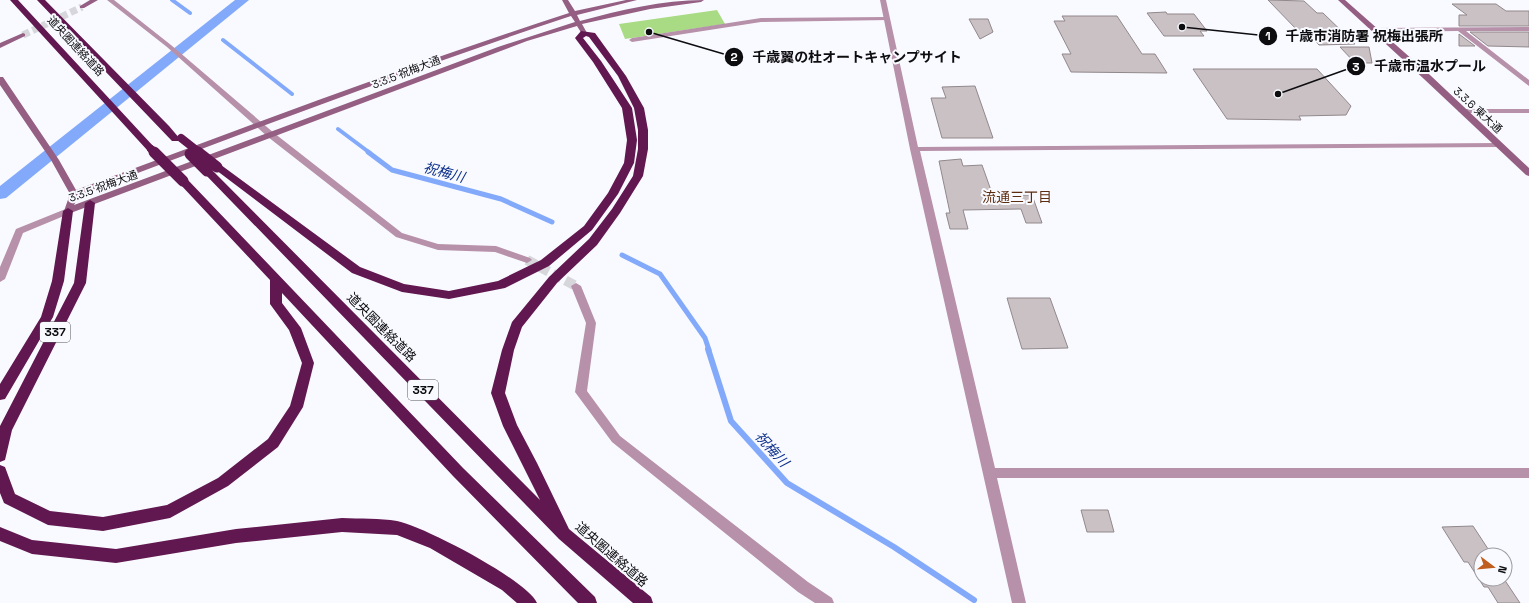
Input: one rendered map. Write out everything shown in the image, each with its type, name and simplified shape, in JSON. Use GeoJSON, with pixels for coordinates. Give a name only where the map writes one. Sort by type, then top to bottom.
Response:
{"type":"FeatureCollection","features":[{"type":"Feature","properties":{"kind":"highway","name":"道央圏連絡道路"},"geometry":{"type":"LineString","coordinates":[[14,0],[151,149],[276,280]]}},
{"type":"Feature","properties":{"kind":"highway","name":"道央圏連絡道路"},"geometry":{"type":"LineString","coordinates":[[41,0],[166,128],[212,169],[564,534],[645,603]]}},
{"type":"Feature","properties":{"kind":"highway"},"geometry":{"type":"LineString","coordinates":[[212,169],[356,270],[402,288],[449,295],[500,285],[545,263],[588,228],[613,194],[629,163],[632,140],[627,108],[597,61],[579,38],[582,28],[592,35],[622,76],[639,108],[643,130],[643,149],[638,176],[616,211],[593,242],[553,280],[516,325],[508,350],[498,393],[510,426],[532,467],[564,534]]}},
{"type":"Feature","properties":{"kind":"highway","name":"337"},"geometry":{"type":"LineString","coordinates":[[0,456],[5,430],[80,283],[90,202]]}},
{"type":"Feature","properties":{"kind":"highway","name":"337"},"geometry":{"type":"LineString","coordinates":[[0,395],[47,317],[58,281],[68,211]]}},
{"type":"Feature","properties":{"kind":"highway"},"geometry":{"type":"LineString","coordinates":[[0,471],[9,498],[48,518],[103,524],[170,511],[223,482],[273,443],[296,407],[308,363],[295,328],[276,304],[276,280]]}},
{"type":"Feature","properties":{"kind":"highway","name":"337"},"geometry":{"type":"LineString","coordinates":[[276,280],[458,472],[589,603]]}},
{"type":"Feature","properties":{"kind":"highway"},"geometry":{"type":"LineString","coordinates":[[0,534],[32,547],[116,556],[236,536],[342,525],[397,528],[435,543],[508,585],[529,603]]}},
{"type":"Feature","properties":{"kind":"street"},"geometry":{"type":"LineString","coordinates":[[82,7],[95,0]]}},
{"type":"Feature","properties":{"kind":"street"},"geometry":{"type":"LineString","coordinates":[[110,0],[169,46],[271,135],[399,235],[438,247],[496,249],[527,260]]}},
{"type":"Feature","properties":{"kind":"street"},"geometry":{"type":"LineString","coordinates":[[565,0],[572,14],[582,28]]}},
{"type":"Feature","properties":{"kind":"street","name":"3.3.5 祝梅大通"},"geometry":{"type":"LineString","coordinates":[[68,211],[74,194],[260,124],[484,43],[572,14],[634,0]]}},
{"type":"Feature","properties":{"kind":"street","name":"3.3.5 祝梅大通"},"geometry":{"type":"LineString","coordinates":[[68,211],[500,48],[582,28],[631,10],[702,0]]}},
{"type":"Feature","properties":{"kind":"street"},"geometry":{"type":"LineString","coordinates":[[883,0],[914,149],[1019,603]]}},
{"type":"Feature","properties":{"kind":"street","name":"3.3.6 東大通"},"geometry":{"type":"LineString","coordinates":[[1341,0],[1529,173]]}},
{"type":"Feature","properties":{"kind":"street"},"geometry":{"type":"LineString","coordinates":[[632,40],[761,20],[887,19]]}},
{"type":"Feature","properties":{"kind":"street"},"geometry":{"type":"LineString","coordinates":[[1375,30],[1529,29]]}},
{"type":"Feature","properties":{"kind":"street"},"geometry":{"type":"LineString","coordinates":[[1460,30],[1529,84]]}},
{"type":"Feature","properties":{"kind":"street"},"geometry":{"type":"LineString","coordinates":[[0,46],[23,35]]}},
{"type":"Feature","properties":{"kind":"street"},"geometry":{"type":"LineString","coordinates":[[0,79],[44,146],[56,161],[74,194],[90,202]]}},
{"type":"Feature","properties":{"kind":"street"},"geometry":{"type":"LineString","coordinates":[[1462,111],[1529,111]]}},
{"type":"Feature","properties":{"kind":"street"},"geometry":{"type":"LineString","coordinates":[[914,149],[1499,145]]}},
{"type":"Feature","properties":{"kind":"street"},"geometry":{"type":"LineString","coordinates":[[0,279],[19,231],[68,211]]}},
{"type":"Feature","properties":{"kind":"street"},"geometry":{"type":"LineString","coordinates":[[576,286],[591,322],[581,392],[616,439],[803,587],[828,603]]}},
{"type":"Feature","properties":{"kind":"street"},"geometry":{"type":"LineString","coordinates":[[990,473],[1529,473]]}},
{"type":"Feature","properties":{"kind":"green space"},"geometry":{"type":"Polygon","coordinates":[[[717,10],[725,24],[625,39],[619,24],[717,10]]]}},
{"type":"Feature","properties":{"kind":"building"},"geometry":{"type":"Polygon","coordinates":[[[1268,0],[1304,1],[1317,13],[1323,13],[1355,44],[1319,45],[1307,32],[1299,32],[1268,0]]]}},
{"type":"Feature","properties":{"kind":"building"},"geometry":{"type":"Polygon","coordinates":[[[1452,4],[1496,4],[1506,11],[1529,11],[1529,26],[1459,26],[1459,15],[1467,15],[1452,4]]]}},
{"type":"Feature","properties":{"kind":"building"},"geometry":{"type":"Polygon","coordinates":[[[1166,12],[1167,14],[1194,14],[1207,31],[1200,31],[1204,36],[1164,36],[1147,13],[1166,12]]]}},
{"type":"Feature","properties":{"kind":"building"},"geometry":{"type":"Polygon","coordinates":[[[1062,16],[1117,16],[1142,54],[1155,54],[1167,73],[1071,72],[1062,54],[1071,54],[1054,21],[1065,21],[1062,16]]]}},
{"type":"Feature","properties":{"kind":"building"},"geometry":{"type":"Polygon","coordinates":[[[969,19],[988,19],[993,32],[980,39],[969,19]]]}},
{"type":"Feature","properties":{"kind":"building"},"geometry":{"type":"Polygon","coordinates":[[[1470,32],[1529,32],[1529,47],[1488,46],[1470,32]]]}},
{"type":"Feature","properties":{"kind":"building"},"geometry":{"type":"Polygon","coordinates":[[[1459,34],[1475,46],[1459,46],[1459,34]]]}},
{"type":"Feature","properties":{"kind":"building"},"geometry":{"type":"Polygon","coordinates":[[[1340,47],[1369,47],[1372,63],[1355,63],[1340,47]]]}},
{"type":"Feature","properties":{"kind":"building"},"geometry":{"type":"Polygon","coordinates":[[[1193,69],[1317,69],[1351,106],[1346,115],[1299,116],[1301,120],[1227,119],[1193,69]]]}},
{"type":"Feature","properties":{"kind":"building"},"geometry":{"type":"Polygon","coordinates":[[[975,86],[993,138],[942,138],[931,98],[946,98],[942,87],[975,86]]]}},
{"type":"Feature","properties":{"kind":"building"},"geometry":{"type":"Polygon","coordinates":[[[961,159],[963,166],[982,165],[993,196],[1032,195],[1042,223],[1026,223],[1021,209],[963,210],[968,229],[950,229],[946,213],[950,213],[939,161],[961,159]]]}},
{"type":"Feature","properties":{"kind":"building"},"geometry":{"type":"Polygon","coordinates":[[[1007,298],[1050,298],[1068,348],[1022,349],[1007,298]]]}},
{"type":"Feature","properties":{"kind":"building"},"geometry":{"type":"Polygon","coordinates":[[[1081,510],[1108,510],[1114,532],[1087,532],[1081,510]]]}},
{"type":"Feature","properties":{"kind":"building"},"geometry":{"type":"Polygon","coordinates":[[[1473,526],[1487,547],[1473,547],[1473,570],[1468,562],[1464,562],[1442,527],[1473,526]]]}},
{"type":"Feature","properties":{"kind":"building"},"geometry":{"type":"Polygon","coordinates":[[[1488,587],[1509,587],[1520,603],[1498,603],[1488,587]]]}},
{"type":"Feature","properties":{"kind":"waterway","name":"祝梅川"},"geometry":{"type":"LineString","coordinates":[[172,0],[190,13]]}},
{"type":"Feature","properties":{"kind":"waterway"},"geometry":{"type":"LineString","coordinates":[[0,194],[243,0]]}},
{"type":"Feature","properties":{"kind":"waterway","name":"祝梅川"},"geometry":{"type":"LineString","coordinates":[[223,40],[292,94]]}},
{"type":"Feature","properties":{"kind":"waterway","name":"祝梅川"},"geometry":{"type":"LineString","coordinates":[[338,129],[370,153]]}},
{"type":"Feature","properties":{"kind":"waterway","name":"祝梅川"},"geometry":{"type":"LineString","coordinates":[[368,152],[392,170],[501,199],[552,222]]}},
{"type":"Feature","properties":{"kind":"waterway","name":"祝梅川"},"geometry":{"type":"LineString","coordinates":[[622,255],[660,274],[705,338],[709,350]]}},
{"type":"Feature","properties":{"kind":"waterway","name":"祝梅川"},"geometry":{"type":"LineString","coordinates":[[708,349],[731,421],[787,483],[894,547],[974,600]]}},
{"type":"Feature","properties":{"kind":"tunnel"},"geometry":{"type":"LineString","coordinates":[[23,35],[82,7]]}},
{"type":"Feature","properties":{"kind":"tunnel"},"geometry":{"type":"LineString","coordinates":[[527,260],[576,286]]}},
{"type":"Feature","properties":{"kind":"place","name":"千歳市消防署 祝梅出張所"},"geometry":{"type":"Point","coordinates":[1182,27]}},
{"type":"Feature","properties":{"kind":"place","name":"千歳翼の杜オートキャンプサイト"},"geometry":{"type":"Point","coordinates":[649,32]}},
{"type":"Feature","properties":{"kind":"place","name":"千歳市温水プール"},"geometry":{"type":"Point","coordinates":[1278,94]}},
{"type":"Feature","properties":{"kind":"district","name":"流通三丁目"},"geometry":{"type":"Point","coordinates":[1017,197]}}]}
